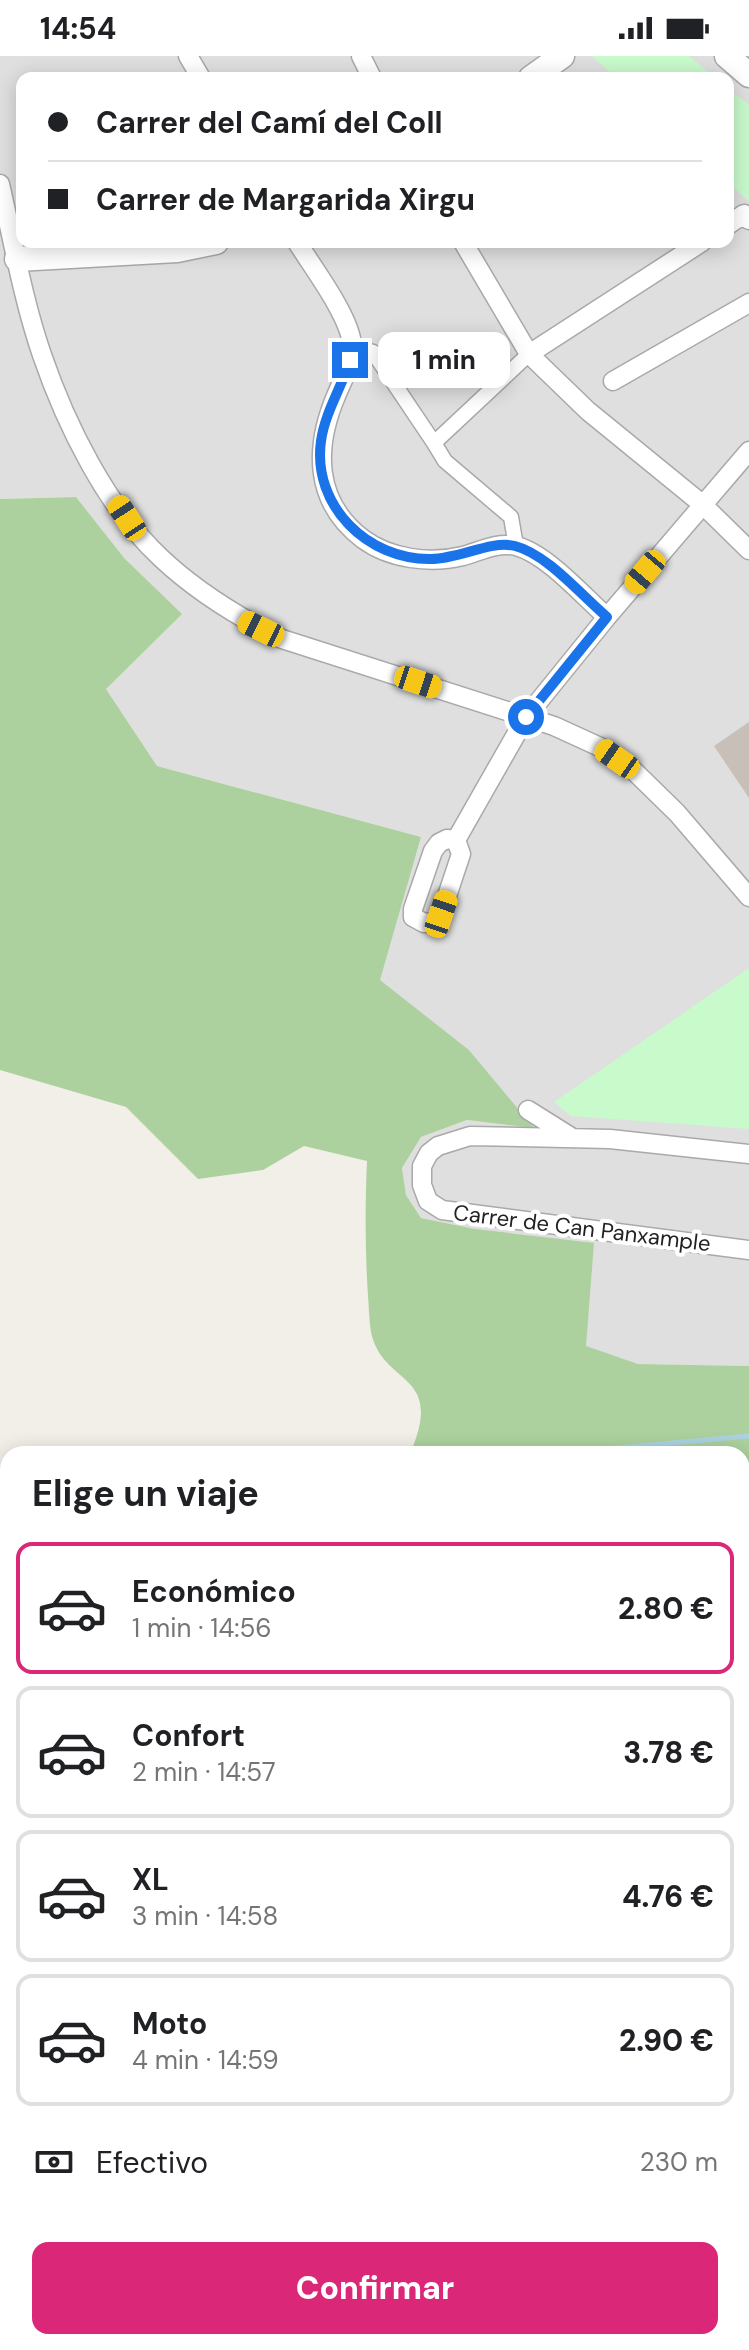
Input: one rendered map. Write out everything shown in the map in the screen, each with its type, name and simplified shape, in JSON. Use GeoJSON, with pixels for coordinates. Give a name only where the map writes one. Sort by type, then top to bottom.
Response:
{"type":"FeatureCollection","features":[{"type":"Feature","properties":{"kind":"street"},"geometry":{"type":"LineString","coordinates":[[539,72],[562,56]]}},
{"type":"Feature","properties":{"kind":"street"},"geometry":{"type":"LineString","coordinates":[[727,56],[749,75]]}},
{"type":"Feature","properties":{"kind":"street"},"geometry":{"type":"LineString","coordinates":[[0,184],[42,355],[78,441],[127,518],[161,558],[206,596],[241,619],[282,639],[554,726],[600,747],[634,771],[677,813],[749,897]]}},
{"type":"Feature","properties":{"kind":"street"},"geometry":{"type":"LineString","coordinates":[[17,259],[187,248]]}},
{"type":"Feature","properties":{"kind":"street"},"geometry":{"type":"LineString","coordinates":[[301,248],[345,320],[352,346],[347,372],[325,422],[320,460],[328,493],[349,526],[364,540],[381,549],[411,558],[453,558],[489,546],[516,546],[542,559],[607,617]]}},
{"type":"Feature","properties":{"kind":"street"},"geometry":{"type":"LineString","coordinates":[[467,248],[529,354],[588,411],[702,504],[749,550]]}},
{"type":"Feature","properties":{"kind":"street"},"geometry":{"type":"LineString","coordinates":[[434,443],[529,354],[693,248]]}},
{"type":"Feature","properties":{"kind":"street"},"geometry":{"type":"LineString","coordinates":[[613,381],[749,303]]}},
{"type":"Feature","properties":{"kind":"street"},"geometry":{"type":"LineString","coordinates":[[352,346],[373,352],[445,461],[511,517],[516,546]]}},
{"type":"Feature","properties":{"kind":"street"},"geometry":{"type":"LineString","coordinates":[[456,840],[526,717],[749,451]]}},
{"type":"Feature","properties":{"kind":"street"},"geometry":{"type":"LineString","coordinates":[[528,1110],[574,1139]]}},
{"type":"Feature","properties":{"kind":"street","name":"Carrer de Can Panxample"},"geometry":{"type":"LineString","coordinates":[[749,1154],[610,1139],[470,1136],[438,1146],[429,1153],[422,1166],[422,1185],[428,1201],[442,1210],[749,1250]]}},
{"type":"Feature","properties":{"kind":"shaded area"},"geometry":{"type":"Polygon","coordinates":[[[0,56],[749,56],[749,1366],[638,1364],[586,1347],[475,1229],[421,1218],[406,1195],[402,1168],[421,1137],[467,1120],[532,1128],[469,1050],[379,980],[421,837],[157,766],[106,689],[125,559],[76,497],[0,499],[0,56]]]}},
{"type":"Feature","properties":{"kind":"green space"},"geometry":{"type":"Polygon","coordinates":[[[592,56],[689,56],[709,72],[609,72],[592,56]]]}},
{"type":"Feature","properties":{"kind":"green space"},"geometry":{"type":"Polygon","coordinates":[[[734,93],[749,105],[749,202],[734,188],[734,93]]]}},
{"type":"Feature","properties":{"kind":"green space"},"geometry":{"type":"Polygon","coordinates":[[[76,497],[125,559],[182,614],[106,689],[157,766],[421,837],[380,980],[469,1050],[534,1128],[467,1120],[421,1137],[402,1168],[406,1195],[421,1218],[475,1229],[594,1243],[586,1346],[638,1364],[749,1366],[749,1446],[413,1446],[421,1407],[417,1393],[387,1363],[378,1350],[370,1328],[366,1245],[367,1161],[304,1146],[263,1170],[198,1179],[126,1107],[0,1070],[0,499],[76,497]]]}},
{"type":"Feature","properties":{"kind":"green space"},"geometry":{"type":"Polygon","coordinates":[[[749,968],[749,1129],[571,1116],[554,1102],[749,968]]]}},
{"type":"Feature","properties":{"kind":"building"},"geometry":{"type":"Polygon","coordinates":[[[749,722],[749,798],[714,746],[749,722]]]}},
{"type":"Feature","properties":{"kind":"waterway"},"geometry":{"type":"LineString","coordinates":[[638,1446],[749,1436]]}},
{"type":"Feature","properties":{"kind":"route"},"geometry":{"type":"LineString","coordinates":[[350,360],[325,422],[320,460],[328,493],[349,526],[364,540],[381,549],[395,555],[427,560],[465,556],[489,546],[516,546],[542,559],[607,617],[526,717]]}}]}
